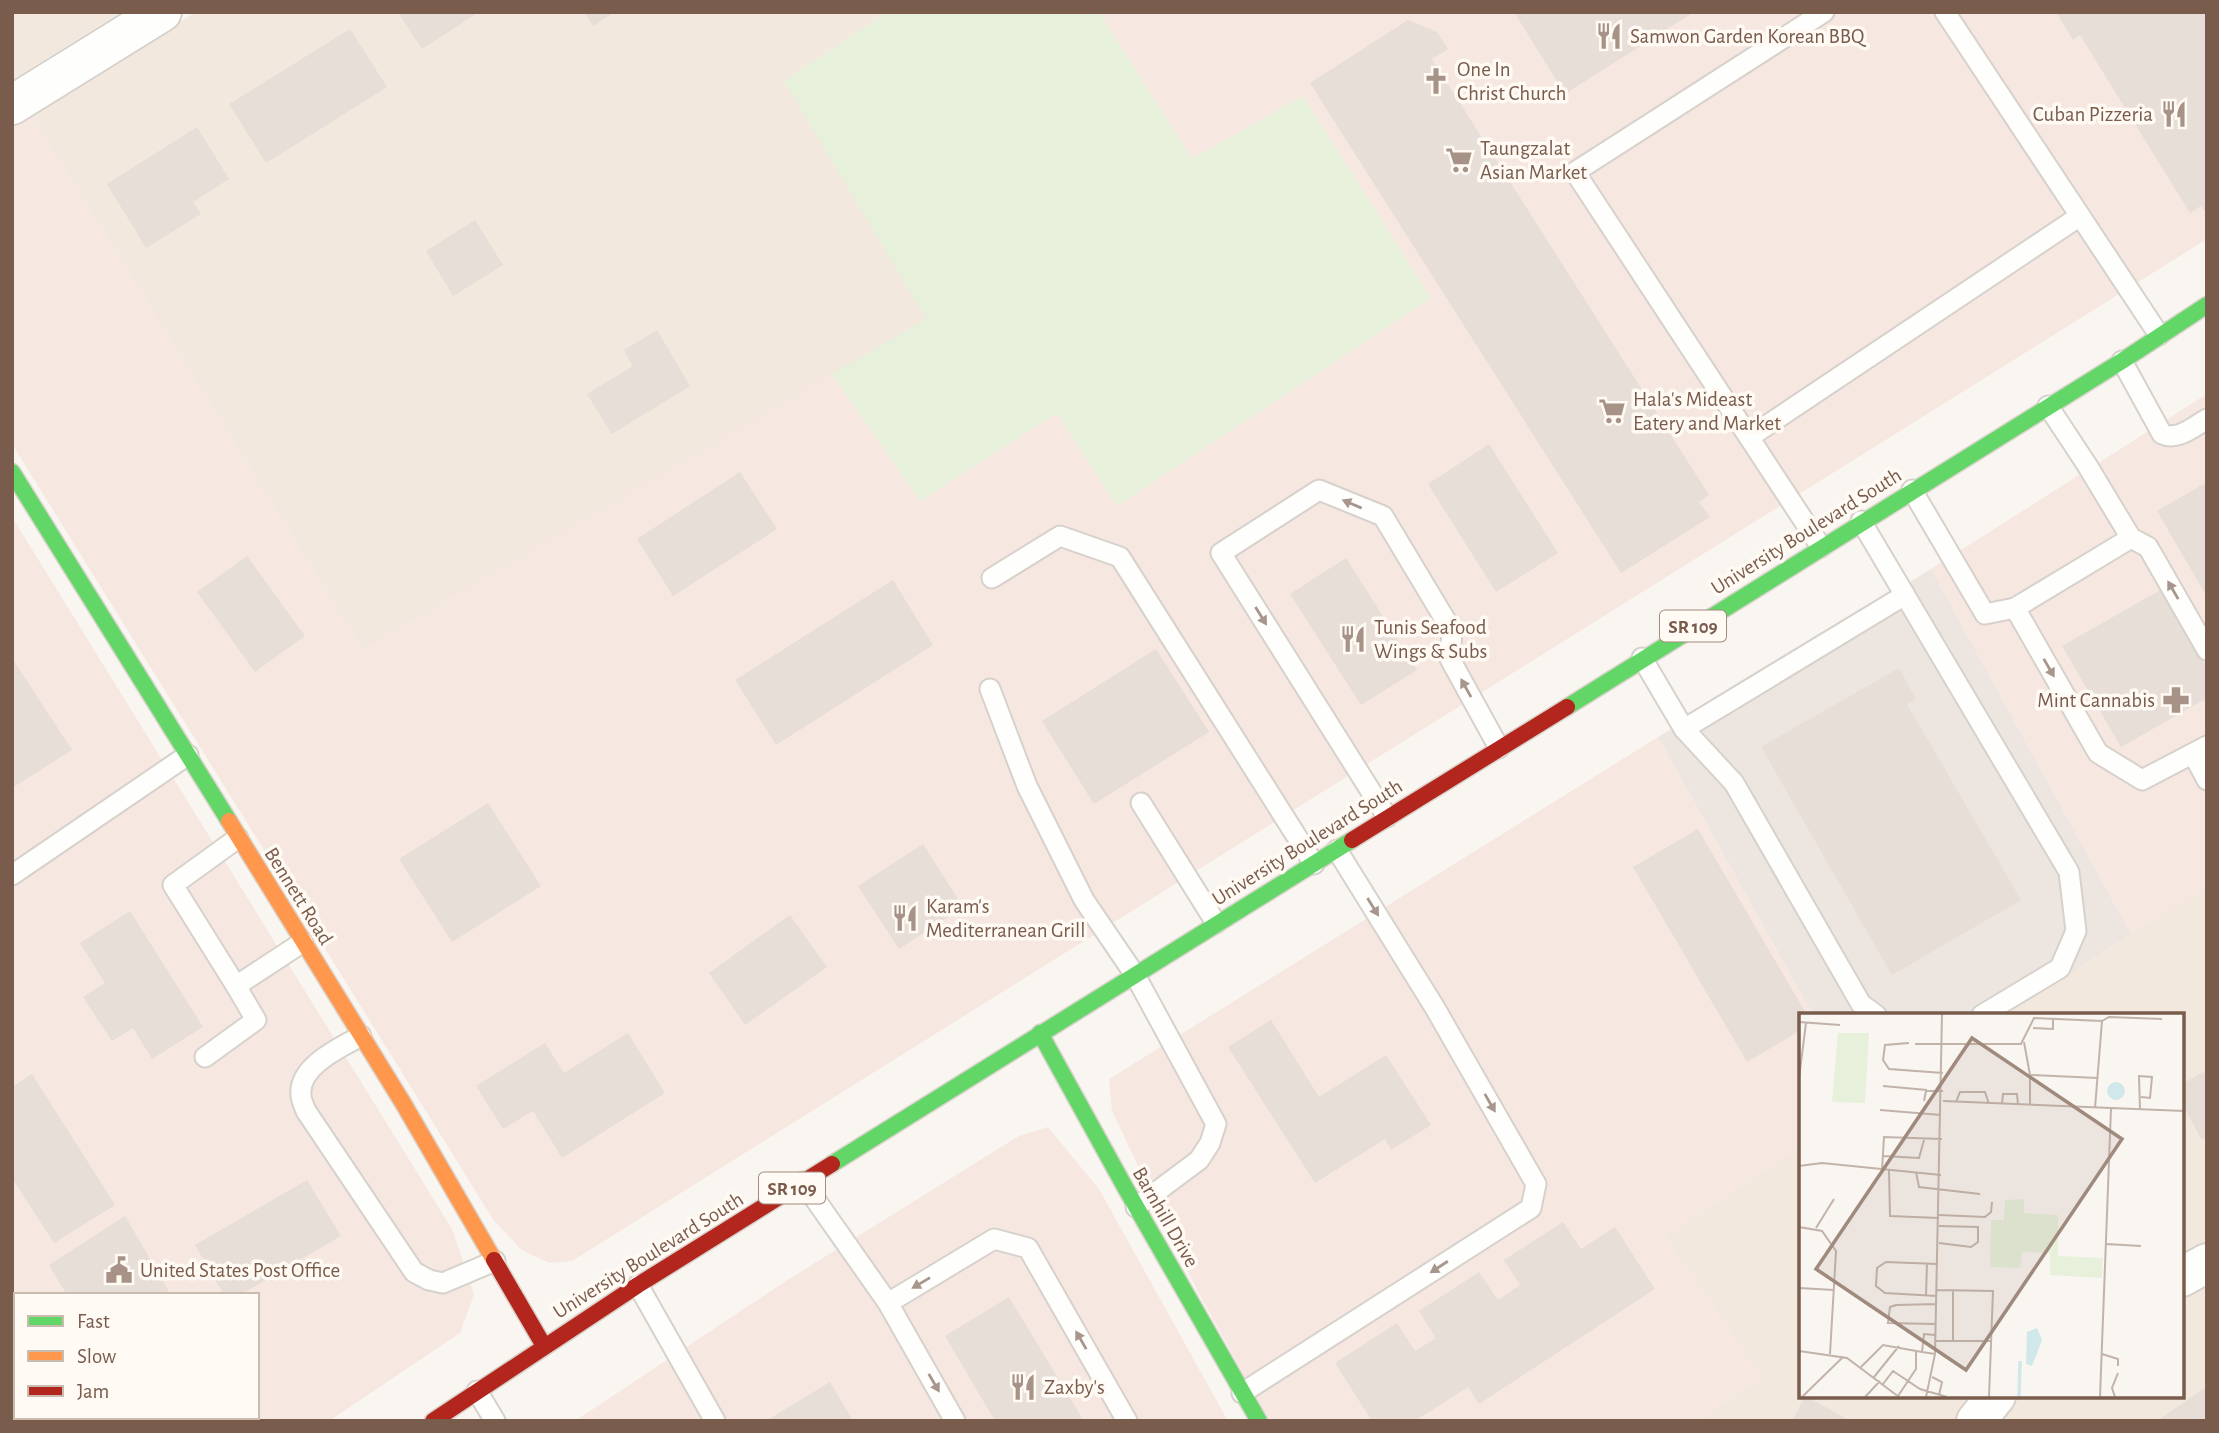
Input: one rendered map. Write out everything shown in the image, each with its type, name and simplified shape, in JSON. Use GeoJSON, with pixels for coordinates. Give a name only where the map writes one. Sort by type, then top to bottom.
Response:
{"type":"FeatureCollection","features":[{"type":"Feature","properties":{"kind":"main road","name":"University Boulevard South"},"geometry":{"type":"LineString","coordinates":[[433,1421],[638,1285],[2122,361],[2207,305]]}},
{"type":"Feature","properties":{"kind":"main road","name":"Bennett Road"},"geometry":{"type":"LineString","coordinates":[[12,472],[361,1035],[544,1346]]}},
{"type":"Feature","properties":{"kind":"main road","name":"Barnhill Drive"},"geometry":{"type":"LineString","coordinates":[[1040,1033],[1258,1421]]}},
{"type":"Feature","properties":{"kind":"street"},"geometry":{"type":"LineString","coordinates":[[12,105],[162,12]]}},
{"type":"Feature","properties":{"kind":"street"},"geometry":{"type":"LineString","coordinates":[[2184,1276],[2207,1263]]}},
{"type":"Feature","properties":{"kind":"street"},"geometry":{"type":"LineString","coordinates":[[1976,1421],[1994,1398]]}},
{"type":"Feature","properties":{"kind":"lane"},"geometry":{"type":"LineString","coordinates":[[1821,547],[1751,436],[1576,172],[1824,12]]}},
{"type":"Feature","properties":{"kind":"lane"},"geometry":{"type":"LineString","coordinates":[[1945,12],[2159,335]]}},
{"type":"Feature","properties":{"kind":"lane"},"geometry":{"type":"LineString","coordinates":[[1751,436],[2080,216]]}},
{"type":"Feature","properties":{"kind":"lane"},"geometry":{"type":"LineString","coordinates":[[2122,361],[2162,434],[2170,438],[2176,437],[2207,419]]}},
{"type":"Feature","properties":{"kind":"lane"},"geometry":{"type":"LineString","coordinates":[[2048,406],[2131,538],[2148,547],[2207,650]]}},
{"type":"Feature","properties":{"kind":"lane"},"geometry":{"type":"LineString","coordinates":[[1387,817],[1221,553],[1319,490],[1382,516],[1452,631],[1450,659],[1499,748]]}},
{"type":"Feature","properties":{"kind":"lane"},"geometry":{"type":"LineString","coordinates":[[1912,490],[1985,614],[2015,608],[2131,538]]}},
{"type":"Feature","properties":{"kind":"lane"},"geometry":{"type":"LineString","coordinates":[[1861,522],[2069,872],[2076,931],[2060,968],[1985,1013]]}},
{"type":"Feature","properties":{"kind":"lane"},"geometry":{"type":"LineString","coordinates":[[992,578],[1060,536],[1120,557],[1314,864]]}},
{"type":"Feature","properties":{"kind":"lane"},"geometry":{"type":"LineString","coordinates":[[1684,729],[1905,595]]}},
{"type":"Feature","properties":{"kind":"lane"},"geometry":{"type":"LineString","coordinates":[[2015,608],[2098,753],[2142,780],[2200,750],[2207,780]]}},
{"type":"Feature","properties":{"kind":"lane"},"geometry":{"type":"LineString","coordinates":[[1642,658],[1684,729],[1734,783],[1861,1004],[1873,1013]]}},
{"type":"Feature","properties":{"kind":"lane"},"geometry":{"type":"LineString","coordinates":[[990,689],[1027,786],[1084,900],[1135,975],[1216,1124],[1210,1143],[1199,1160],[1136,1207]]}},
{"type":"Feature","properties":{"kind":"lane"},"geometry":{"type":"LineString","coordinates":[[12,875],[188,755]]}},
{"type":"Feature","properties":{"kind":"lane"},"geometry":{"type":"LineString","coordinates":[[1141,803],[1216,923]]}},
{"type":"Feature","properties":{"kind":"lane"},"geometry":{"type":"LineString","coordinates":[[205,1057],[256,1020],[173,885],[238,838]]}},
{"type":"Feature","properties":{"kind":"lane"},"geometry":{"type":"LineString","coordinates":[[1242,1393],[1531,1208],[1536,1184],[1435,1008],[1337,850]]}},
{"type":"Feature","properties":{"kind":"lane"},"geometry":{"type":"LineString","coordinates":[[236,986],[303,942]]}},
{"type":"Feature","properties":{"kind":"lane"},"geometry":{"type":"LineString","coordinates":[[361,1035],[312,1068],[303,1081],[300,1094],[306,1111],[414,1272],[429,1280],[443,1283],[495,1261]]}},
{"type":"Feature","properties":{"kind":"lane"},"geometry":{"type":"LineString","coordinates":[[803,1182],[888,1303],[955,1421]]}},
{"type":"Feature","properties":{"kind":"lane"},"geometry":{"type":"LineString","coordinates":[[888,1303],[994,1238],[1028,1248],[1127,1421]]}},
{"type":"Feature","properties":{"kind":"lane"},"geometry":{"type":"LineString","coordinates":[[638,1285],[715,1421]]}},
{"type":"Feature","properties":{"kind":"lane"},"geometry":{"type":"LineString","coordinates":[[477,1391],[495,1421]]}},
{"type":"Feature","properties":{"kind":"shaded area"},"geometry":{"type":"Polygon","coordinates":[[[12,12],[121,12],[12,80],[12,12]]]}},
{"type":"Feature","properties":{"kind":"shaded area"},"geometry":{"type":"Polygon","coordinates":[[[196,12],[887,12],[784,81],[927,319],[363,650],[31,115],[196,12]]]}},
{"type":"Feature","properties":{"kind":"shaded area"},"geometry":{"type":"Polygon","coordinates":[[[1099,12],[2207,12],[2207,239],[572,1261],[549,1263],[522,1250],[494,1221],[12,444],[12,127],[31,115],[363,650],[832,374],[920,501],[1057,413],[1431,299],[1303,96],[1192,159],[1099,12]]]}},
{"type":"Feature","properties":{"kind":"shaded area"},"geometry":{"type":"Polygon","coordinates":[[[2207,394],[2207,885],[2131,934],[1931,569],[2207,394]]]}},
{"type":"Feature","properties":{"kind":"shaded area"},"geometry":{"type":"Polygon","coordinates":[[[12,517],[452,1229],[474,1294],[460,1333],[329,1421],[12,1421],[12,517]]]}},
{"type":"Feature","properties":{"kind":"shaded area"},"geometry":{"type":"Polygon","coordinates":[[[1931,569],[2131,934],[2008,1013],[1812,1013],[1658,737],[1931,569]]]}},
{"type":"Feature","properties":{"kind":"shaded area"},"geometry":{"type":"Polygon","coordinates":[[[1658,737],[1812,1013],[1799,1013],[1799,1147],[1664,1236],[1763,1378],[1694,1421],[1270,1421],[1197,1290],[1112,1111],[1109,1079],[1658,737]]]}},
{"type":"Feature","properties":{"kind":"shaded area"},"geometry":{"type":"Polygon","coordinates":[[[2207,885],[2207,1421],[1694,1421],[1763,1378],[1664,1236],[1799,1147],[1799,1398],[2184,1398],[2184,1013],[2008,1013],[2207,885]]]}},
{"type":"Feature","properties":{"kind":"shaded area"},"geometry":{"type":"Polygon","coordinates":[[[1048,1127],[1099,1189],[1228,1421],[575,1421],[789,1279],[1019,1136],[1048,1127]]]}},
{"type":"Feature","properties":{"kind":"green space"},"geometry":{"type":"Polygon","coordinates":[[[887,12],[1099,12],[1192,159],[1303,96],[1431,298],[1117,506],[1057,413],[920,501],[832,374],[926,319],[784,81],[887,12]]]}},
{"type":"Feature","properties":{"kind":"building"},"geometry":{"type":"Polygon","coordinates":[[[398,12],[479,12],[422,49],[398,12]]]}},
{"type":"Feature","properties":{"kind":"building"},"geometry":{"type":"Polygon","coordinates":[[[584,12],[615,12],[593,26],[584,12]]]}},
{"type":"Feature","properties":{"kind":"building"},"geometry":{"type":"Polygon","coordinates":[[[1514,12],[1694,12],[1565,94],[1514,12]]]}},
{"type":"Feature","properties":{"kind":"building"},"geometry":{"type":"Polygon","coordinates":[[[2056,12],[2207,12],[2207,209],[2204,211],[2201,206],[2190,213],[2080,35],[2073,40],[2056,12]]]}},
{"type":"Feature","properties":{"kind":"building"},"geometry":{"type":"Polygon","coordinates":[[[1408,20],[1437,32],[1448,49],[1432,59],[1709,495],[1699,502],[1710,517],[1621,573],[1310,83],[1408,20]]]}},
{"type":"Feature","properties":{"kind":"building"},"geometry":{"type":"Polygon","coordinates":[[[350,29],[387,87],[266,163],[229,104],[350,29]]]}},
{"type":"Feature","properties":{"kind":"building"},"geometry":{"type":"Polygon","coordinates":[[[197,127],[229,179],[193,202],[201,214],[146,248],[107,184],[197,127]]]}},
{"type":"Feature","properties":{"kind":"building"},"geometry":{"type":"Polygon","coordinates":[[[475,220],[503,265],[453,296],[426,251],[475,220]]]}},
{"type":"Feature","properties":{"kind":"building"},"geometry":{"type":"Polygon","coordinates":[[[657,330],[690,386],[612,434],[587,394],[633,366],[624,350],[657,330]]]}},
{"type":"Feature","properties":{"kind":"building"},"geometry":{"type":"Polygon","coordinates":[[[1489,444],[1558,553],[1496,592],[1428,484],[1489,444]]]}},
{"type":"Feature","properties":{"kind":"building"},"geometry":{"type":"Polygon","coordinates":[[[740,472],[777,529],[673,596],[637,539],[740,472]]]}},
{"type":"Feature","properties":{"kind":"building"},"geometry":{"type":"Polygon","coordinates":[[[2207,482],[2207,597],[2157,511],[2207,482]]]}},
{"type":"Feature","properties":{"kind":"building"},"geometry":{"type":"Polygon","coordinates":[[[247,556],[305,636],[255,672],[197,592],[247,556]]]}},
{"type":"Feature","properties":{"kind":"building"},"geometry":{"type":"Polygon","coordinates":[[[1346,558],[1417,670],[1361,705],[1290,594],[1346,558]]]}},
{"type":"Feature","properties":{"kind":"building"},"geometry":{"type":"Polygon","coordinates":[[[893,580],[933,645],[776,745],[735,680],[893,580]]]}},
{"type":"Feature","properties":{"kind":"building"},"geometry":{"type":"Polygon","coordinates":[[[2162,589],[2207,667],[2207,698],[2121,747],[2062,646],[2162,589]]]}},
{"type":"Feature","properties":{"kind":"building"},"geometry":{"type":"Polygon","coordinates":[[[1156,649],[1209,732],[1094,804],[1042,721],[1156,649]]]}},
{"type":"Feature","properties":{"kind":"building"},"geometry":{"type":"Polygon","coordinates":[[[12,658],[72,750],[12,788],[12,658]]]}},
{"type":"Feature","properties":{"kind":"building"},"geometry":{"type":"Polygon","coordinates":[[[1899,668],[1916,699],[1907,704],[2021,900],[1892,975],[1761,747],[1899,668]]]}},
{"type":"Feature","properties":{"kind":"building"},"geometry":{"type":"Polygon","coordinates":[[[488,803],[541,886],[452,942],[399,859],[488,803]]]}},
{"type":"Feature","properties":{"kind":"building"},"geometry":{"type":"Polygon","coordinates":[[[1698,829],[1806,1013],[1799,1013],[1799,1031],[1747,1062],[1633,867],[1698,829]]]}},
{"type":"Feature","properties":{"kind":"building"},"geometry":{"type":"Polygon","coordinates":[[[923,844],[963,907],[899,949],[858,886],[923,844]]]}},
{"type":"Feature","properties":{"kind":"building"},"geometry":{"type":"Polygon","coordinates":[[[130,911],[203,1027],[152,1059],[133,1028],[112,1041],[83,997],[105,983],[80,943],[130,911]]]}},
{"type":"Feature","properties":{"kind":"building"},"geometry":{"type":"Polygon","coordinates":[[[790,915],[827,967],[745,1025],[709,973],[790,915]]]}},
{"type":"Feature","properties":{"kind":"building"},"geometry":{"type":"Polygon","coordinates":[[[1271,1020],[1319,1097],[1386,1055],[1431,1125],[1391,1150],[1385,1139],[1315,1183],[1228,1047],[1271,1020]]]}},
{"type":"Feature","properties":{"kind":"building"},"geometry":{"type":"Polygon","coordinates":[[[628,1033],[665,1093],[562,1158],[533,1111],[503,1129],[476,1086],[545,1043],[564,1073],[628,1033]]]}},
{"type":"Feature","properties":{"kind":"building"},"geometry":{"type":"Polygon","coordinates":[[[2207,1070],[2207,1137],[2202,1140],[2184,1108],[2184,1083],[2207,1070]]]}},
{"type":"Feature","properties":{"kind":"building"},"geometry":{"type":"Polygon","coordinates":[[[32,1074],[115,1205],[54,1243],[12,1178],[12,1087],[32,1074]]]}},
{"type":"Feature","properties":{"kind":"building"},"geometry":{"type":"Polygon","coordinates":[[[307,1180],[341,1236],[243,1293],[223,1293],[195,1245],[307,1180]]]}},
{"type":"Feature","properties":{"kind":"building"},"geometry":{"type":"Polygon","coordinates":[[[125,1216],[170,1293],[66,1293],[49,1265],[125,1216]]]}},
{"type":"Feature","properties":{"kind":"building"},"geometry":{"type":"Polygon","coordinates":[[[1563,1222],[1581,1249],[1615,1227],[1655,1289],[1479,1404],[1468,1387],[1415,1421],[1372,1421],[1335,1363],[1397,1323],[1415,1351],[1436,1338],[1419,1311],[1479,1272],[1498,1300],[1520,1285],[1504,1260],[1563,1222]]]}},
{"type":"Feature","properties":{"kind":"building"},"geometry":{"type":"Polygon","coordinates":[[[1009,1297],[1084,1421],[995,1421],[945,1336],[1009,1297]]]}},
{"type":"Feature","properties":{"kind":"building"},"geometry":{"type":"Polygon","coordinates":[[[830,1382],[853,1421],[766,1421],[830,1382]]]}},
{"type":"Feature","properties":{"kind":"building"},"geometry":{"type":"Polygon","coordinates":[[[2207,1386],[2207,1421],[2157,1421],[2207,1386]]]}},
{"type":"Feature","properties":{"kind":"building"},"geometry":{"type":"Polygon","coordinates":[[[1804,1398],[1809,1398],[1851,1421],[1792,1421],[1804,1398]]]}},
{"type":"Feature","properties":{"kind":"building"},"geometry":{"type":"Polygon","coordinates":[[[144,1419],[232,1419],[229,1421],[144,1419]]]}},
{"type":"Feature","properties":{"kind":"traffic: fast"},"geometry":{"type":"LineString","coordinates":[[1567,707],[2122,361],[2207,305]]}},
{"type":"Feature","properties":{"kind":"traffic: fast"},"geometry":{"type":"LineString","coordinates":[[12,472],[229,821]]}},
{"type":"Feature","properties":{"kind":"traffic: fast"},"geometry":{"type":"LineString","coordinates":[[832,1164],[1352,840]]}},
{"type":"Feature","properties":{"kind":"traffic: fast"},"geometry":{"type":"LineString","coordinates":[[1040,1033],[1259,1421]]}},
{"type":"Feature","properties":{"kind":"traffic: slow"},"geometry":{"type":"LineString","coordinates":[[229,821],[403,1103],[494,1260]]}},
{"type":"Feature","properties":{"kind":"traffic: jam"},"geometry":{"type":"LineString","coordinates":[[1352,840],[1567,707]]}},
{"type":"Feature","properties":{"kind":"traffic: jam"},"geometry":{"type":"LineString","coordinates":[[433,1421],[638,1285],[832,1164]]}},
{"type":"Feature","properties":{"kind":"traffic: jam"},"geometry":{"type":"LineString","coordinates":[[494,1260],[544,1346]]}},
{"type":"Feature","properties":{"kind":"place","name":"Samwon Garden Korean BBQ"},"geometry":{"type":"Point","coordinates":[1609,36]}},
{"type":"Feature","properties":{"kind":"place","name":"One In Christ Church"},"geometry":{"type":"Point","coordinates":[1436,81]}},
{"type":"Feature","properties":{"kind":"place","name":"Cuban Pizzeria"},"geometry":{"type":"Point","coordinates":[2174,114]}},
{"type":"Feature","properties":{"kind":"place","name":"Taungzalat Asian Market"},"geometry":{"type":"Point","coordinates":[1459,160]}},
{"type":"Feature","properties":{"kind":"place","name":"Hala's Mideast Eatery and Market"},"geometry":{"type":"Point","coordinates":[1612,411]}},
{"type":"Feature","properties":{"kind":"place","name":"Tunis Seafood Wings & Subs"},"geometry":{"type":"Point","coordinates":[1353,639]}},
{"type":"Feature","properties":{"kind":"place","name":"Mint Cannabis"},"geometry":{"type":"Point","coordinates":[2176,700]}},
{"type":"Feature","properties":{"kind":"place","name":"Karam's Mediterranean Grill"},"geometry":{"type":"Point","coordinates":[905,918]}},
{"type":"Feature","properties":{"kind":"place","name":"United States Post Office"},"geometry":{"type":"Point","coordinates":[119,1270]}},
{"type":"Feature","properties":{"kind":"place","name":"Zaxby's"},"geometry":{"type":"Point","coordinates":[1023,1387]}}]}
